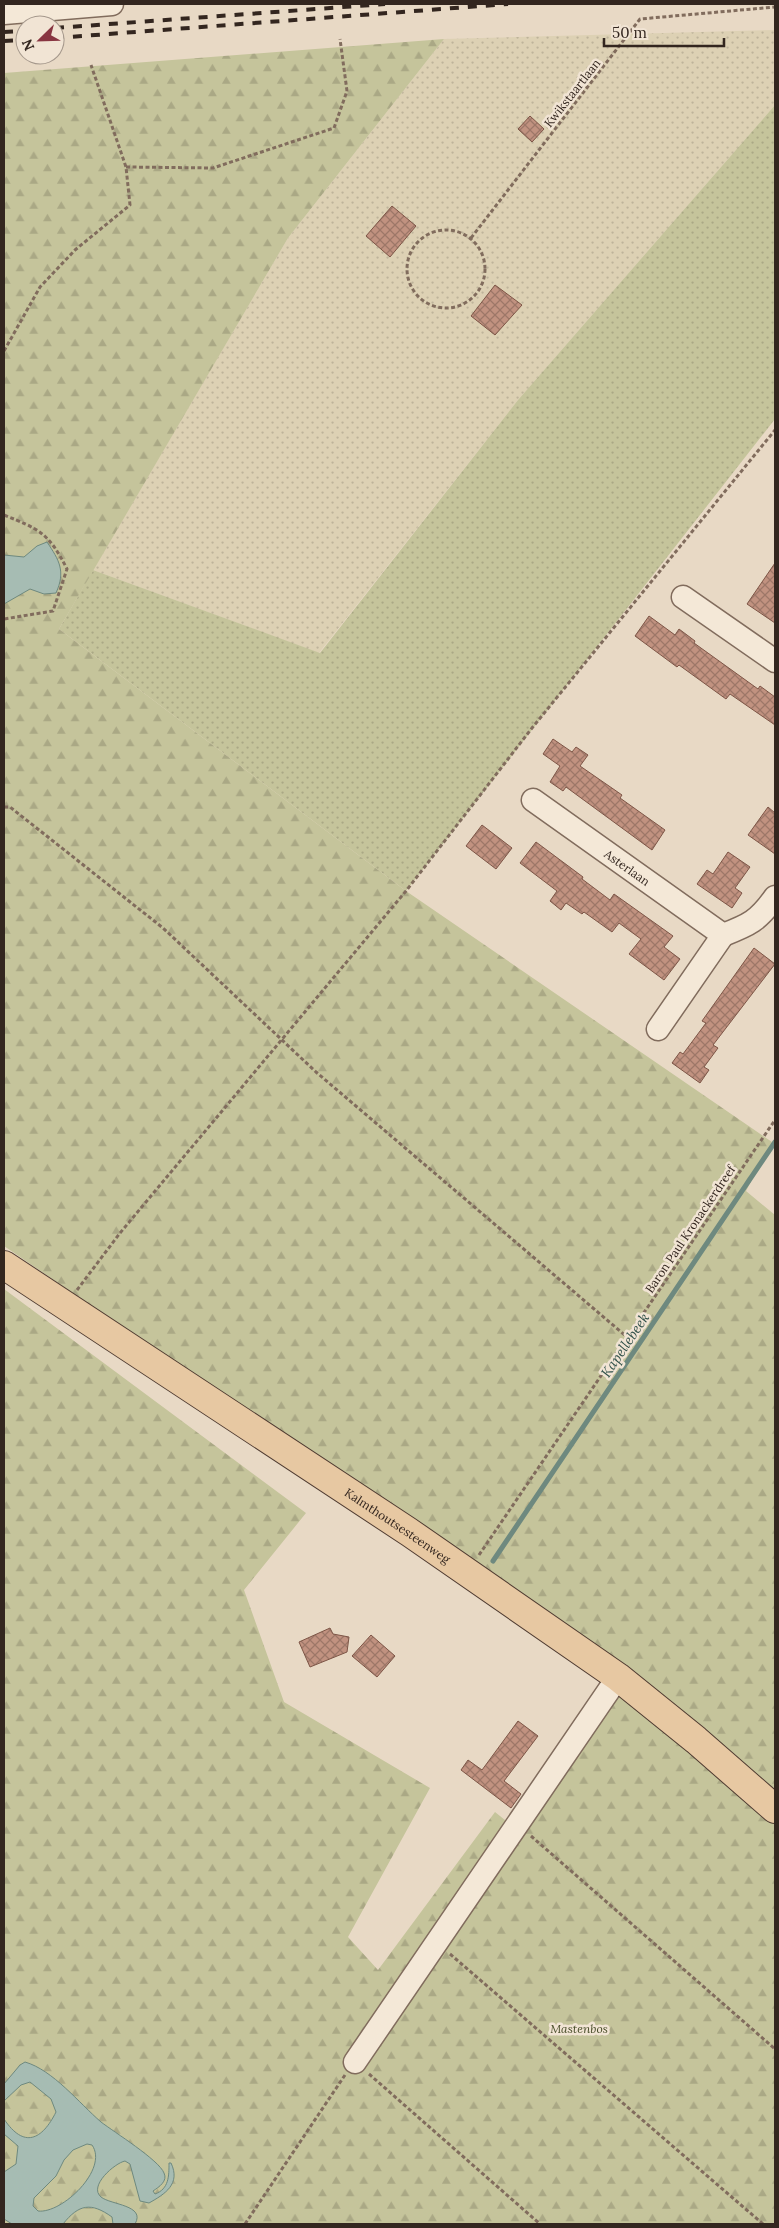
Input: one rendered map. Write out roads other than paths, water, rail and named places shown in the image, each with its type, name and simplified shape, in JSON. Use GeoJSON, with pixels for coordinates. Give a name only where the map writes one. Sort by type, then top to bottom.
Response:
{"type":"FeatureCollection","features":[{"type":"Feature","properties":{"kind":"main road","name":"Kalmthoutsesteenweg"},"geometry":{"type":"LineString","coordinates":[[4,1265],[467,1572],[618,1677],[775,1809]]}},
{"type":"Feature","properties":{"kind":"street"},"geometry":{"type":"LineString","coordinates":[[4,12],[112,4]]}},
{"type":"Feature","properties":{"kind":"street"},"geometry":{"type":"LineString","coordinates":[[683,597],[775,661]]}},
{"type":"Feature","properties":{"kind":"street","name":"Asterlaan"},"geometry":{"type":"LineString","coordinates":[[532,800],[723,935]]}},
{"type":"Feature","properties":{"kind":"street"},"geometry":{"type":"LineString","coordinates":[[658,1029],[723,935],[749,925],[765,912],[775,897]]}},
{"type":"Feature","properties":{"kind":"street"},"geometry":{"type":"LineString","coordinates":[[354,2062],[618,1677]]}},
{"type":"Feature","properties":{"kind":"waterway","name":"Kapellebeek"},"geometry":{"type":"LineString","coordinates":[[493,1561],[775,1142]]}},
{"type":"Feature","properties":{"kind":"railway"},"geometry":{"type":"LineString","coordinates":[[65,27],[385,4]]}},
{"type":"Feature","properties":{"kind":"railway"},"geometry":{"type":"LineString","coordinates":[[65,37],[508,4]]}},
{"type":"Feature","properties":{"kind":"railway"},"geometry":{"type":"LineString","coordinates":[[4,32],[15,31]]}},
{"type":"Feature","properties":{"kind":"railway"},"geometry":{"type":"LineString","coordinates":[[4,41],[15,40]]}},
{"type":"Feature","properties":{"kind":"park label","name":"Mastenbos"},"geometry":{"type":"Point","coordinates":[579,2028]}}]}
